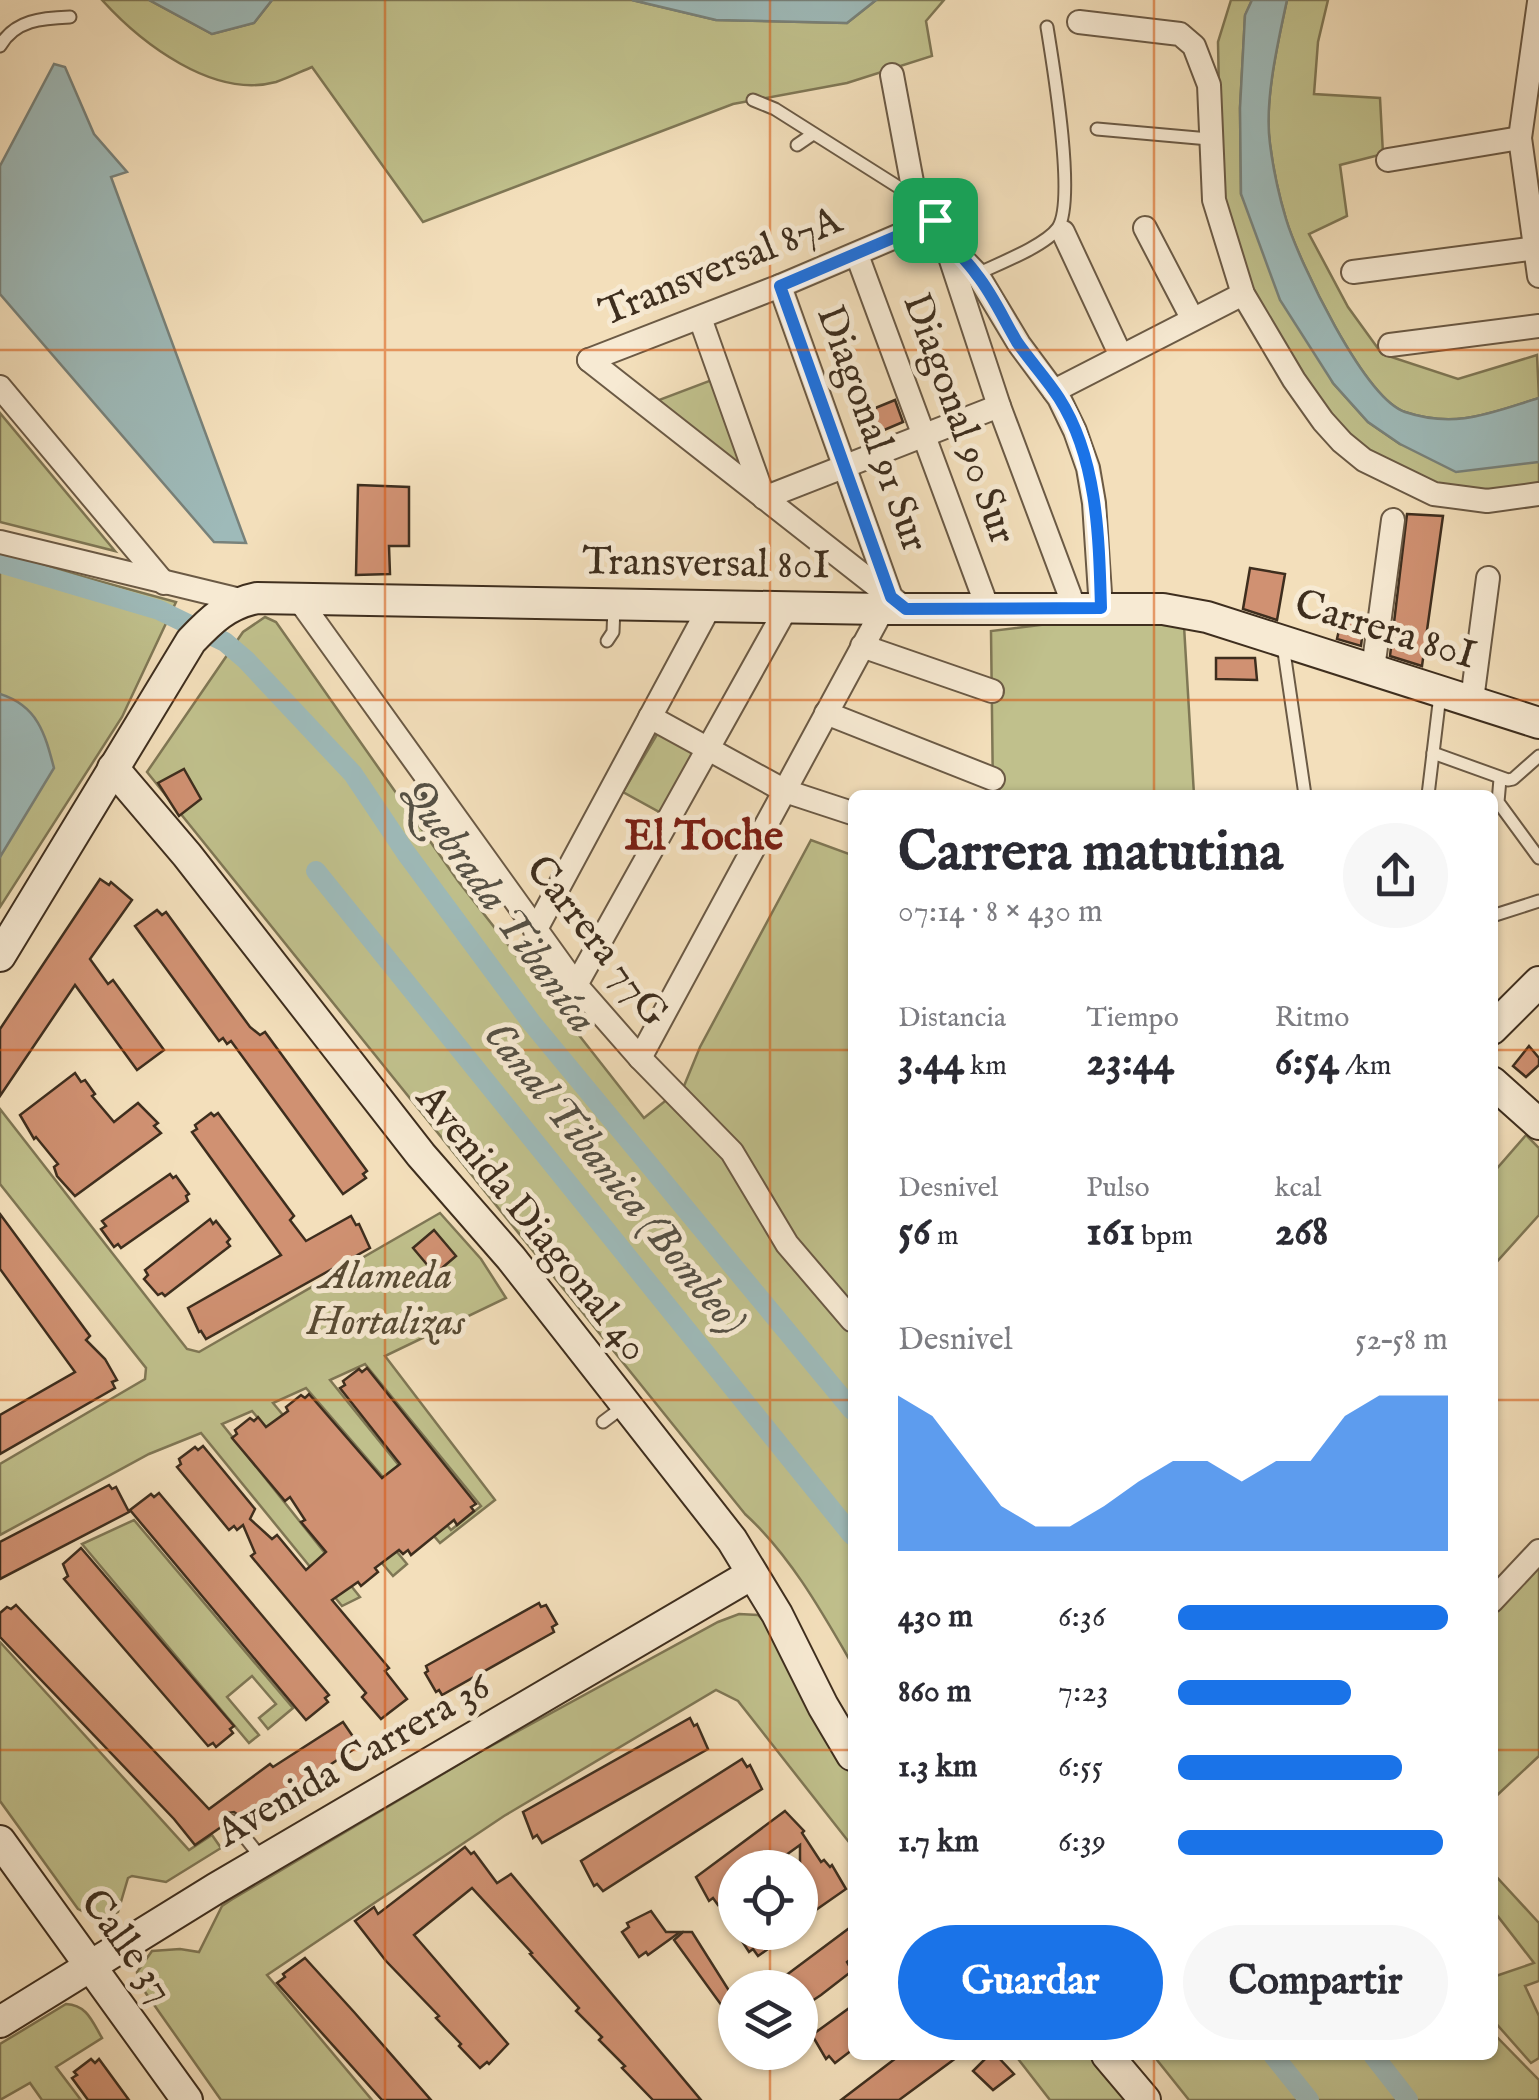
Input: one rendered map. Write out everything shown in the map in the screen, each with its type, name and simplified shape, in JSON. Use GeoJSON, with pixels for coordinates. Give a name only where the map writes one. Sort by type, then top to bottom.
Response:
{"type":"FeatureCollection","features":[{"type":"Feature","properties":{"kind":"main road","name":"Transversal 80I"},"geometry":{"type":"LineString","coordinates":[[113,768],[201,631],[244,600],[297,597],[614,604],[708,600],[787,607],[1164,609],[1207,617]]}},
{"type":"Feature","properties":{"kind":"main road","name":"Carrera 80I"},"geometry":{"type":"LineString","coordinates":[[1207,617],[1539,723]]}},
{"type":"Feature","properties":{"kind":"main road"},"geometry":{"type":"LineString","coordinates":[[0,956],[113,768]]}},
{"type":"Feature","properties":{"kind":"main road","name":"Avenida Diagonal 40"},"geometry":{"type":"LineString","coordinates":[[113,768],[187,855],[421,1155],[511,1258],[614,1413],[732,1540],[848,1748]]}},
{"type":"Feature","properties":{"kind":"main road"},"geometry":{"type":"LineString","coordinates":[[1498,1024],[1539,982]]}},
{"type":"Feature","properties":{"kind":"main road"},"geometry":{"type":"LineString","coordinates":[[1498,1087],[1533,1114]]}},
{"type":"Feature","properties":{"kind":"main road","name":"Avenida Carrera 36"},"geometry":{"type":"LineString","coordinates":[[0,2022],[263,1860],[752,1574]]}},
{"type":"Feature","properties":{"kind":"main road","name":"Calle 37"},"geometry":{"type":"LineString","coordinates":[[0,1841],[187,2100]]}},
{"type":"Feature","properties":{"kind":"main road"},"geometry":{"type":"LineString","coordinates":[[1110,2060],[1145,2100]]}},
{"type":"Feature","properties":{"kind":"street"},"geometry":{"type":"LineString","coordinates":[[1539,2],[1520,138],[1532,182],[1539,276]]}},
{"type":"Feature","properties":{"kind":"street"},"geometry":{"type":"LineString","coordinates":[[1079,22],[1180,34],[1194,46],[1210,85],[1214,200],[1242,294],[1322,421],[1364,460],[1434,494],[1456,500],[1487,501],[1539,494]]}},
{"type":"Feature","properties":{"kind":"street"},"geometry":{"type":"LineString","coordinates":[[892,75],[915,198],[977,274],[1075,431],[1088,468],[1098,542],[1088,608]]}},
{"type":"Feature","properties":{"kind":"street"},"geometry":{"type":"LineString","coordinates":[[1388,160],[1520,138]]}},
{"type":"Feature","properties":{"kind":"street"},"geometry":{"type":"LineString","coordinates":[[1145,228],[1192,318]]}},
{"type":"Feature","properties":{"kind":"street"},"geometry":{"type":"LineString","coordinates":[[940,231],[999,406],[1088,608]]}},
{"type":"Feature","properties":{"kind":"street","name":"Transversal 87A"},"geometry":{"type":"LineString","coordinates":[[764,498],[590,360],[856,255],[940,231]]}},
{"type":"Feature","properties":{"kind":"street"},"geometry":{"type":"LineString","coordinates":[[1064,232],[1121,356]]}},
{"type":"Feature","properties":{"kind":"street"},"geometry":{"type":"LineString","coordinates":[[1353,272],[1536,248]]}},
{"type":"Feature","properties":{"kind":"street","name":"Diagonal 90 Sur"},"geometry":{"type":"LineString","coordinates":[[856,255],[988,609]]}},
{"type":"Feature","properties":{"kind":"street","name":"Diagonal 91 Sur"},"geometry":{"type":"LineString","coordinates":[[780,286],[893,605]]}},
{"type":"Feature","properties":{"kind":"street"},"geometry":{"type":"LineString","coordinates":[[1054,392],[1242,294]]}},
{"type":"Feature","properties":{"kind":"street"},"geometry":{"type":"LineString","coordinates":[[640,1058],[862,646],[893,605],[764,498],[700,318]]}},
{"type":"Feature","properties":{"kind":"street"},"geometry":{"type":"LineString","coordinates":[[1390,345],[1539,326]]}},
{"type":"Feature","properties":{"kind":"street"},"geometry":{"type":"LineString","coordinates":[[0,386],[164,583]]}},
{"type":"Feature","properties":{"kind":"street"},"geometry":{"type":"LineString","coordinates":[[764,498],[999,406]]}},
{"type":"Feature","properties":{"kind":"street"},"geometry":{"type":"LineString","coordinates":[[1373,669],[1393,520]]}},
{"type":"Feature","properties":{"kind":"street"},"geometry":{"type":"LineString","coordinates":[[0,542],[244,600]]}},
{"type":"Feature","properties":{"kind":"street"},"geometry":{"type":"LineString","coordinates":[[1472,700],[1488,578]]}},
{"type":"Feature","properties":{"kind":"street","name":"Carrera 77G"},"geometry":{"type":"LineString","coordinates":[[297,597],[576,985],[640,1058],[732,1152],[787,1244],[848,1315]]}},
{"type":"Feature","properties":{"kind":"street"},"geometry":{"type":"LineString","coordinates":[[535,931],[650,718],[708,600]]}},
{"type":"Feature","properties":{"kind":"street"},"geometry":{"type":"LineString","coordinates":[[576,985],[787,607]]}},
{"type":"Feature","properties":{"kind":"street"},"geometry":{"type":"LineString","coordinates":[[862,646],[992,691]]}},
{"type":"Feature","properties":{"kind":"street"},"geometry":{"type":"LineString","coordinates":[[826,713],[993,779]]}},
{"type":"Feature","properties":{"kind":"street"},"geometry":{"type":"LineString","coordinates":[[650,718],[784,791],[848,812]]}},
{"type":"Feature","properties":{"kind":"street"},"geometry":{"type":"LineString","coordinates":[[1498,1594],[1539,1550]]}},
{"type":"Feature","properties":{"kind":"lane"},"geometry":{"type":"LineString","coordinates":[[0,46],[10,33],[37,18],[70,16]]}},
{"type":"Feature","properties":{"kind":"lane"},"geometry":{"type":"LineString","coordinates":[[977,274],[1046,239],[1063,216],[1064,146],[1047,27]]}},
{"type":"Feature","properties":{"kind":"lane"},"geometry":{"type":"LineString","coordinates":[[753,100],[915,198]]}},
{"type":"Feature","properties":{"kind":"lane"},"geometry":{"type":"LineString","coordinates":[[1097,129],[1210,140]]}},
{"type":"Feature","properties":{"kind":"lane"},"geometry":{"type":"LineString","coordinates":[[798,145],[813,134]]}},
{"type":"Feature","properties":{"kind":"lane"},"geometry":{"type":"LineString","coordinates":[[607,641],[613,632],[614,604]]}},
{"type":"Feature","properties":{"kind":"lane"},"geometry":{"type":"LineString","coordinates":[[1282,640],[1303,790]]}},
{"type":"Feature","properties":{"kind":"lane"},"geometry":{"type":"LineString","coordinates":[[1429,790],[1440,690]]}},
{"type":"Feature","properties":{"kind":"lane"},"geometry":{"type":"LineString","coordinates":[[1433,753],[1500,779],[1513,779],[1539,756]]}},
{"type":"Feature","properties":{"kind":"lane"},"geometry":{"type":"LineString","coordinates":[[1500,779],[1498,802],[1539,858]]}},
{"type":"Feature","properties":{"kind":"lane"},"geometry":{"type":"LineString","coordinates":[[1498,914],[1539,901]]}},
{"type":"Feature","properties":{"kind":"lane"},"geometry":{"type":"LineString","coordinates":[[232,1822],[263,1860]]}},
{"type":"Feature","properties":{"kind":"green space"},"geometry":{"type":"Polygon","coordinates":[[[102,0],[149,0],[212,34],[254,23],[272,0],[632,0],[716,20],[847,23],[876,0],[944,0],[926,21],[932,56],[847,83],[733,104],[423,222],[312,67],[276,82],[252,85],[204,75],[158,49],[102,0]]]}},
{"type":"Feature","properties":{"kind":"green space"},"geometry":{"type":"Polygon","coordinates":[[[1231,0],[1252,0],[1245,16],[1241,194],[1333,383],[1368,422],[1400,444],[1539,462],[1539,490],[1456,496],[1345,441],[1254,298],[1221,197],[1218,42],[1231,0]]]}},
{"type":"Feature","properties":{"kind":"green space"},"geometry":{"type":"Polygon","coordinates":[[[1287,0],[1328,0],[1318,42],[1314,94],[1380,98],[1383,154],[1340,165],[1347,216],[1309,234],[1348,307],[1382,354],[1458,379],[1537,355],[1539,398],[1473,417],[1423,417],[1405,412],[1389,401],[1353,356],[1304,265],[1286,219],[1275,172],[1269,109],[1287,0]]]}},
{"type":"Feature","properties":{"kind":"green space"},"geometry":{"type":"Polygon","coordinates":[[[717,378],[755,479],[651,403],[717,378]]]}},
{"type":"Feature","properties":{"kind":"green space"},"geometry":{"type":"Polygon","coordinates":[[[0,413],[115,551],[0,522],[0,413]]]}},
{"type":"Feature","properties":{"kind":"green space"},"geometry":{"type":"Polygon","coordinates":[[[0,554],[176,602],[122,717],[0,907],[0,554]]]}},
{"type":"Feature","properties":{"kind":"green space"},"geometry":{"type":"Polygon","coordinates":[[[265,617],[276,622],[458,881],[644,1118],[684,1086],[700,1047],[811,840],[848,854],[848,1657],[776,1547],[745,1514],[147,772],[243,632],[265,617]]]}},
{"type":"Feature","properties":{"kind":"green space"},"geometry":{"type":"Polygon","coordinates":[[[1080,620],[1184,626],[1194,790],[993,790],[991,631],[1080,620]]]}},
{"type":"Feature","properties":{"kind":"green space"},"geometry":{"type":"Polygon","coordinates":[[[659,731],[699,754],[663,814],[623,792],[659,731]]]}},
{"type":"Feature","properties":{"kind":"green space","name":"Alameda Hortalizas"},"geometry":{"type":"Polygon","coordinates":[[[0,1109],[187,1349],[199,1352],[440,1213],[481,1259],[506,1298],[385,1356],[495,1500],[440,1543],[306,1388],[273,1403],[407,1564],[393,1576],[252,1411],[222,1424],[360,1597],[342,1606],[201,1433],[149,1454],[0,1535],[0,1464],[145,1379],[146,1368],[0,1184],[0,1109]],[[365,1364],[330,1380],[451,1530],[481,1506],[365,1364]]]}},
{"type":"Feature","properties":{"kind":"green space"},"geometry":{"type":"Polygon","coordinates":[[[1526,1135],[1539,1148],[1539,1215],[1498,1260],[1498,1167],[1526,1135]]]}},
{"type":"Feature","properties":{"kind":"green space"},"geometry":{"type":"Polygon","coordinates":[[[134,1520],[293,1708],[268,1729],[259,1718],[276,1704],[252,1676],[227,1697],[259,1735],[249,1743],[82,1544],[134,1520]]]}},
{"type":"Feature","properties":{"kind":"green space"},"geometry":{"type":"Polygon","coordinates":[[[1539,1564],[1539,1756],[1498,1794],[1498,1609],[1539,1564]]]}},
{"type":"Feature","properties":{"kind":"green space"},"geometry":{"type":"Polygon","coordinates":[[[739,1614],[758,1615],[772,1630],[790,1673],[848,1763],[848,1841],[738,1701],[716,1690],[504,1816],[267,1975],[372,2100],[221,2100],[138,1982],[137,1972],[152,1951],[199,1952],[222,1906],[231,1900],[478,1753],[739,1614]]]}},
{"type":"Feature","properties":{"kind":"green space"},"geometry":{"type":"Polygon","coordinates":[[[0,1642],[189,1850],[212,1835],[221,1848],[166,1882],[128,1878],[118,1912],[98,1916],[78,1909],[0,1801],[0,1642]]]}},
{"type":"Feature","properties":{"kind":"green space"},"geometry":{"type":"Polygon","coordinates":[[[1498,1878],[1539,1923],[1539,1981],[1525,1986],[1539,2016],[1539,2058],[1531,2063],[1498,2026],[1498,1975],[1534,1963],[1498,1916],[1498,1878]]]}},
{"type":"Feature","properties":{"kind":"green space"},"geometry":{"type":"Polygon","coordinates":[[[66,2004],[84,2011],[102,2038],[56,2067],[81,2100],[42,2100],[30,2083],[0,2100],[0,2044],[66,2004]]]}},
{"type":"Feature","properties":{"kind":"green space"},"geometry":{"type":"Polygon","coordinates":[[[1498,2038],[1539,2080],[1539,2100],[1189,2100],[1157,2060],[1498,2060],[1498,2038]]]}},
{"type":"Feature","properties":{"kind":"green space"},"geometry":{"type":"Polygon","coordinates":[[[1019,2060],[1093,2060],[1127,2100],[1050,2100],[1019,2060]]]}},
{"type":"Feature","properties":{"kind":"water"},"geometry":{"type":"Polygon","coordinates":[[[149,0],[272,0],[254,23],[212,34],[149,0]]]}},
{"type":"Feature","properties":{"kind":"water"},"geometry":{"type":"Polygon","coordinates":[[[632,0],[876,0],[847,23],[716,20],[632,0]]]}},
{"type":"Feature","properties":{"kind":"water"},"geometry":{"type":"Polygon","coordinates":[[[1252,0],[1287,0],[1269,109],[1275,172],[1286,219],[1304,265],[1353,356],[1389,401],[1405,412],[1423,417],[1473,417],[1539,398],[1539,462],[1456,472],[1400,444],[1368,422],[1333,383],[1280,300],[1241,194],[1245,15],[1252,0]]]}},
{"type":"Feature","properties":{"kind":"water"},"geometry":{"type":"Polygon","coordinates":[[[54,64],[65,67],[94,134],[127,172],[111,177],[246,543],[214,542],[0,294],[0,166],[54,64]]]}},
{"type":"Feature","properties":{"kind":"water"},"geometry":{"type":"Polygon","coordinates":[[[0,694],[23,706],[38,723],[54,768],[0,857],[0,694]]]}},
{"type":"Feature","properties":{"kind":"building"},"geometry":{"type":"Polygon","coordinates":[[[895,400],[903,422],[877,433],[868,411],[895,400]]]}},
{"type":"Feature","properties":{"kind":"building"},"geometry":{"type":"Polygon","coordinates":[[[358,485],[409,487],[409,546],[389,546],[390,574],[356,575],[358,485]]]}},
{"type":"Feature","properties":{"kind":"building"},"geometry":{"type":"Polygon","coordinates":[[[1407,514],[1443,516],[1422,666],[1390,656],[1407,514]]]}},
{"type":"Feature","properties":{"kind":"building"},"geometry":{"type":"Polygon","coordinates":[[[1250,568],[1285,574],[1277,620],[1243,609],[1250,568]]]}},
{"type":"Feature","properties":{"kind":"building"},"geometry":{"type":"Polygon","coordinates":[[[1342,617],[1364,621],[1361,646],[1337,639],[1342,617]]]}},
{"type":"Feature","properties":{"kind":"building"},"geometry":{"type":"Polygon","coordinates":[[[1216,658],[1255,658],[1257,680],[1216,679],[1216,658]]]}},
{"type":"Feature","properties":{"kind":"building"},"geometry":{"type":"Polygon","coordinates":[[[184,769],[201,799],[179,816],[158,783],[184,769]]]}},
{"type":"Feature","properties":{"kind":"building"},"geometry":{"type":"Polygon","coordinates":[[[100,879],[109,885],[111,882],[132,900],[90,959],[108,984],[113,980],[164,1050],[137,1070],[75,985],[0,1096],[0,1029],[100,879]]]}},
{"type":"Feature","properties":{"kind":"building"},"geometry":{"type":"Polygon","coordinates":[[[157,910],[162,915],[166,912],[250,1027],[260,1035],[265,1032],[367,1171],[363,1174],[366,1178],[343,1194],[231,1041],[219,1041],[135,926],[157,910]]]}},
{"type":"Feature","properties":{"kind":"building"},"geometry":{"type":"Polygon","coordinates":[[[1529,1046],[1539,1058],[1539,1065],[1526,1077],[1513,1066],[1529,1046]]]}},
{"type":"Feature","properties":{"kind":"building"},"geometry":{"type":"Polygon","coordinates":[[[75,1073],[81,1082],[85,1080],[95,1094],[92,1096],[114,1122],[138,1103],[158,1123],[154,1126],[161,1133],[75,1196],[57,1176],[54,1167],[58,1164],[34,1139],[20,1115],[75,1073]]]}},
{"type":"Feature","properties":{"kind":"building"},"geometry":{"type":"Polygon","coordinates":[[[211,1113],[218,1113],[294,1216],[290,1220],[306,1241],[351,1216],[370,1248],[206,1339],[188,1308],[281,1255],[192,1132],[211,1113]]]}},
{"type":"Feature","properties":{"kind":"building"},"geometry":{"type":"Polygon","coordinates":[[[170,1174],[189,1194],[188,1201],[121,1248],[118,1244],[114,1247],[101,1229],[106,1226],[102,1221],[170,1174]]]}},
{"type":"Feature","properties":{"kind":"building"},"geometry":{"type":"Polygon","coordinates":[[[0,1214],[90,1336],[86,1340],[105,1359],[117,1380],[112,1382],[115,1388],[0,1454],[0,1415],[75,1372],[0,1269],[0,1214]]]}},
{"type":"Feature","properties":{"kind":"building"},"geometry":{"type":"Polygon","coordinates":[[[210,1219],[230,1239],[230,1246],[165,1296],[158,1295],[144,1279],[148,1275],[145,1270],[210,1219]]]}},
{"type":"Feature","properties":{"kind":"building"},"geometry":{"type":"Polygon","coordinates":[[[434,1230],[456,1256],[435,1274],[413,1248],[434,1230]]]}},
{"type":"Feature","properties":{"kind":"building"},"geometry":{"type":"Polygon","coordinates":[[[367,1368],[476,1504],[471,1507],[474,1511],[457,1525],[454,1520],[411,1555],[408,1550],[403,1554],[399,1550],[375,1568],[378,1572],[361,1586],[358,1582],[332,1600],[389,1668],[385,1671],[407,1699],[381,1719],[362,1697],[366,1693],[251,1556],[255,1553],[243,1525],[229,1530],[177,1467],[181,1464],[179,1459],[203,1446],[255,1509],[250,1519],[272,1539],[277,1535],[306,1570],[326,1552],[301,1522],[305,1520],[290,1497],[285,1501],[232,1438],[237,1434],[235,1430],[250,1418],[254,1421],[258,1417],[266,1427],[288,1411],[286,1407],[301,1395],[305,1398],[309,1394],[382,1478],[400,1464],[340,1388],[359,1369],[362,1372],[367,1368]]]}},
{"type":"Feature","properties":{"kind":"building"},"geometry":{"type":"Polygon","coordinates":[[[109,1485],[112,1489],[116,1487],[129,1512],[0,1579],[0,1542],[109,1485]]]}},
{"type":"Feature","properties":{"kind":"building"},"geometry":{"type":"Polygon","coordinates":[[[159,1493],[329,1695],[325,1698],[328,1702],[306,1720],[130,1510],[151,1494],[154,1497],[159,1493]]]}},
{"type":"Feature","properties":{"kind":"building"},"geometry":{"type":"Polygon","coordinates":[[[81,1548],[234,1726],[230,1729],[233,1733],[216,1747],[213,1743],[208,1746],[64,1579],[68,1576],[63,1564],[81,1548]]]}},
{"type":"Feature","properties":{"kind":"building"},"geometry":{"type":"Polygon","coordinates":[[[539,1603],[541,1607],[546,1605],[557,1624],[552,1627],[554,1632],[442,1695],[439,1690],[436,1692],[425,1673],[426,1666],[539,1603]]]}},
{"type":"Feature","properties":{"kind":"building"},"geometry":{"type":"Polygon","coordinates":[[[16,1605],[209,1809],[270,1764],[273,1767],[343,1722],[356,1741],[351,1743],[354,1749],[246,1820],[234,1812],[227,1813],[224,1825],[195,1845],[0,1637],[0,1613],[16,1605]]]}},
{"type":"Feature","properties":{"kind":"building"},"geometry":{"type":"Polygon","coordinates":[[[690,1718],[694,1726],[697,1724],[708,1749],[542,1843],[537,1835],[533,1838],[523,1812],[690,1718]]]}},
{"type":"Feature","properties":{"kind":"building"},"geometry":{"type":"Polygon","coordinates":[[[742,1759],[747,1767],[750,1765],[762,1789],[603,1891],[597,1884],[594,1886],[581,1861],[742,1759]]]}},
{"type":"Feature","properties":{"kind":"building"},"geometry":{"type":"Polygon","coordinates":[[[785,1811],[804,1831],[813,1850],[800,1850],[800,1845],[793,1850],[732,1850],[785,1811]]]}},
{"type":"Feature","properties":{"kind":"building"},"geometry":{"type":"Polygon","coordinates":[[[465,1847],[471,1854],[474,1852],[497,1883],[511,1874],[701,2100],[653,2100],[599,2040],[602,2037],[576,2011],[579,2008],[472,1888],[414,1935],[508,2044],[480,2068],[459,2046],[436,2018],[439,2016],[386,1961],[355,1921],[374,1907],[378,1914],[465,1847]]]}},
{"type":"Feature","properties":{"kind":"building"},"geometry":{"type":"Polygon","coordinates":[[[818,1857],[832,1865],[846,1889],[818,1908],[818,1857]]]}},
{"type":"Feature","properties":{"kind":"building"},"geometry":{"type":"Polygon","coordinates":[[[718,1861],[718,1905],[713,1898],[709,1901],[696,1877],[718,1861]]]}},
{"type":"Feature","properties":{"kind":"building"},"geometry":{"type":"Polygon","coordinates":[[[651,1911],[666,1932],[680,1932],[639,1957],[622,1932],[629,1927],[627,1923],[651,1911]]]}},
{"type":"Feature","properties":{"kind":"building"},"geometry":{"type":"Polygon","coordinates":[[[848,1929],[848,1974],[818,1997],[818,1970],[793,1970],[848,1929]]]}},
{"type":"Feature","properties":{"kind":"building"},"geometry":{"type":"Polygon","coordinates":[[[683,1932],[692,1932],[718,1973],[718,2000],[674,1940],[683,1932]]]}},
{"type":"Feature","properties":{"kind":"building"},"geometry":{"type":"Polygon","coordinates":[[[305,1958],[431,2100],[382,2100],[277,1983],[305,1958]]]}},
{"type":"Feature","properties":{"kind":"building"},"geometry":{"type":"Polygon","coordinates":[[[848,2009],[848,2053],[835,2063],[829,2056],[826,2059],[818,2045],[818,2031],[848,2009]]]}},
{"type":"Feature","properties":{"kind":"building"},"geometry":{"type":"Polygon","coordinates":[[[91,2059],[95,2063],[99,2059],[129,2100],[88,2100],[72,2078],[91,2059]]]}},
{"type":"Feature","properties":{"kind":"building"},"geometry":{"type":"Polygon","coordinates":[[[893,2060],[953,2060],[899,2100],[841,2100],[893,2060]]]}},
{"type":"Feature","properties":{"kind":"building"},"geometry":{"type":"Polygon","coordinates":[[[984,2060],[1001,2060],[1014,2074],[993,2090],[973,2071],[984,2060]]]}},
{"type":"Feature","properties":{"kind":"waterway","name":"Quebrada Tibaníca"},"geometry":{"type":"LineString","coordinates":[[0,563],[159,610],[225,642],[246,660],[353,774],[406,853],[531,1022],[848,1405]]}},
{"type":"Feature","properties":{"kind":"waterway","name":"Canal Tibanica (Bombeo)"},"geometry":{"type":"LineString","coordinates":[[316,871],[848,1530]]}},
{"type":"Feature","properties":{"kind":"waterway","name":"Canal Tibanica (Bombeo)"},"geometry":{"type":"LineString","coordinates":[[1277,2060],[1309,2100]]}},
{"type":"Feature","properties":{"kind":"waterway","name":"Quebrada Tibaníca"},"geometry":{"type":"LineString","coordinates":[[1377,2060],[1408,2100]]}},
{"type":"Feature","properties":{"kind":"district","name":"El Toche"},"geometry":{"type":"Point","coordinates":[704,837]}},
{"type":"Feature","properties":{"kind":"route"},"geometry":{"type":"LineString","coordinates":[[935,220],[946,242],[977,274],[1019,344],[1059,398],[1075,431],[1088,468],[1094,503],[1101,608],[906,609],[891,597],[780,286],[935,220]]}}]}
